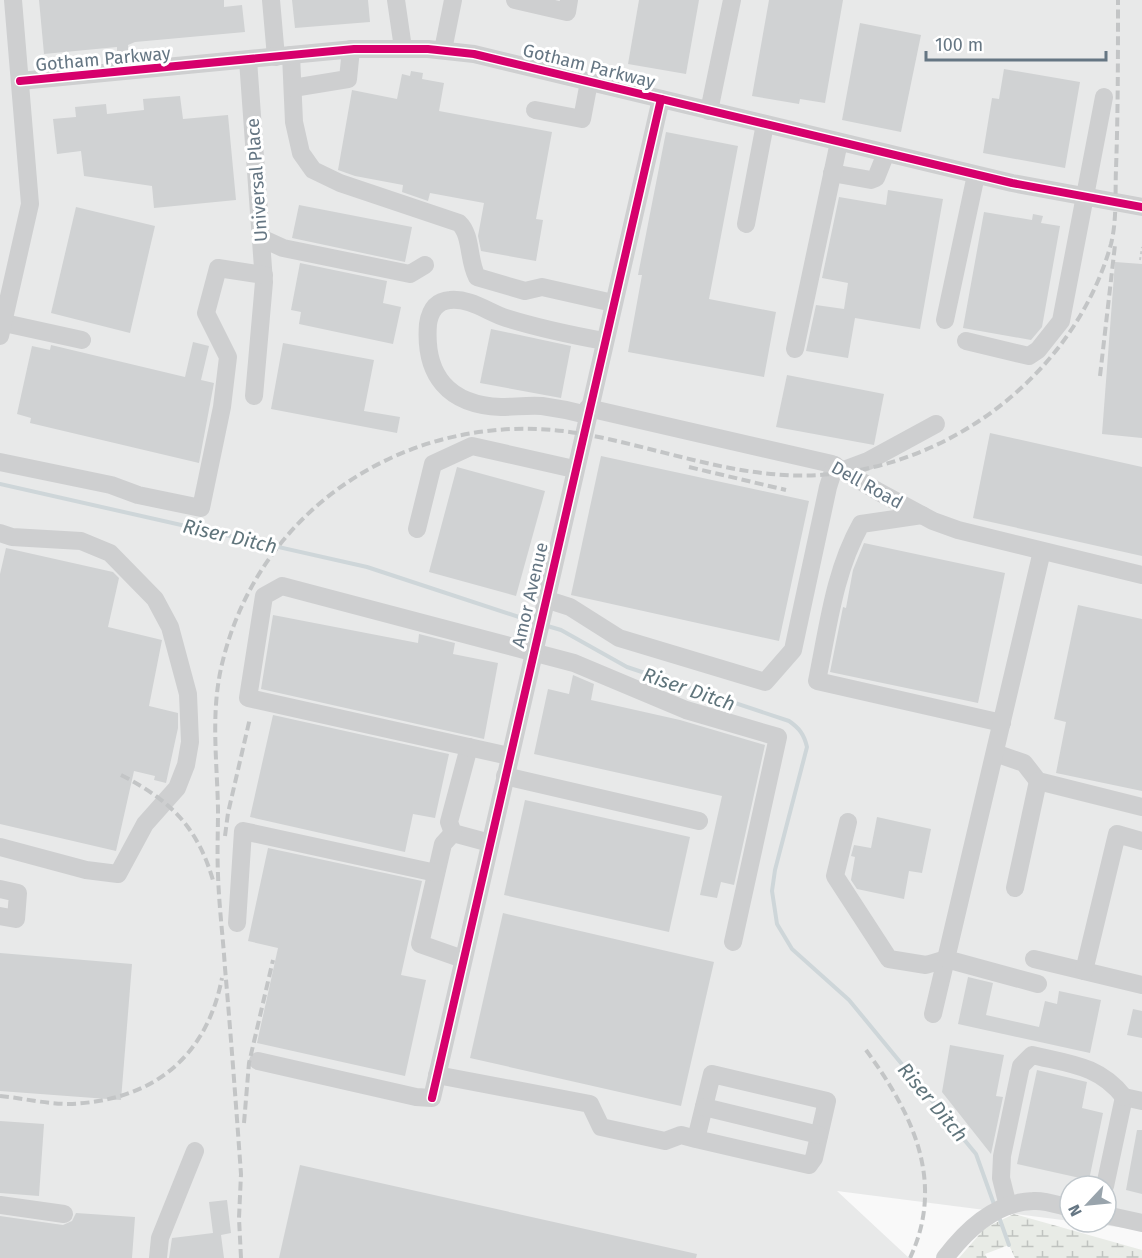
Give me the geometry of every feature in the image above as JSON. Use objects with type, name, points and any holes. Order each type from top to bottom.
[{"type":"street","points":[[13,0],[8,46],[20,81],[30,204],[1,327],[82,340]]},
{"type":"street","points":[[271,0],[293,88],[294,122],[301,153],[313,170],[340,183],[459,223],[465,228],[472,267],[477,277],[525,291],[542,287],[613,303]]},
{"type":"street","points":[[396,0],[403,48]]},
{"type":"street","points":[[443,50],[453,0]]},
{"type":"street","points":[[515,0],[540,3],[567,12],[569,0]]},
{"type":"street","points":[[709,111],[732,0]]},
{"type":"street","points":[[293,88],[348,79],[351,49]]},
{"type":"street","name":"Gotham Parkway","points":[[20,81],[351,49],[443,50],[474,54],[976,175],[1085,198],[1142,207]]},
{"type":"street","name":"Universal Place","points":[[248,60],[264,275],[264,300],[254,396]]},
{"type":"street","points":[[535,110],[582,119],[589,82]]},
{"type":"street","points":[[966,341],[1029,356],[1038,350],[1061,321],[1104,97]]},
{"type":"street","name":"Amor Avenue","points":[[258,1061],[416,1097],[432,1098],[587,411],[661,99]]},
{"type":"street","points":[[746,224],[765,124]]},
{"type":"street","points":[[795,349],[839,142]]},
{"type":"street","points":[[832,172],[876,178],[886,153]]},
{"type":"street","points":[[945,320],[976,175]]},
{"type":"street","points":[[261,238],[283,248],[410,274],[426,265]]},
{"type":"street","points":[[0,462],[111,485],[138,495],[201,508],[222,407],[228,357],[206,313],[218,268],[264,275]]},
{"type":"street","name":"Dell Road","points":[[604,341],[504,317],[470,303],[450,300],[436,305],[429,315],[426,346],[432,365],[446,390],[473,402],[499,407],[541,406],[587,411],[840,467],[879,492],[922,515],[958,530],[1142,575]]},
{"type":"street","points":[[545,599],[570,607],[619,638],[765,682],[793,650],[828,487],[840,467],[868,461],[936,424]]},
{"type":"street","points":[[417,530],[434,464],[472,446],[574,469]]},
{"type":"street","points":[[922,515],[861,524],[850,544],[839,577],[817,681],[1002,723]]},
{"type":"street","points":[[0,533],[12,537],[81,542],[110,553],[155,599],[170,627],[188,694],[190,742],[186,765],[177,788],[145,824],[118,874],[86,870],[0,847]]},
{"type":"street","points":[[933,1014],[1042,551]]},
{"type":"street","points":[[509,756],[248,698],[264,596],[282,585],[533,653],[600,672],[617,682],[657,696],[686,710],[778,737],[733,942]]},
{"type":"street","points":[[453,833],[449,822],[469,747]]},
{"type":"street","points":[[995,753],[1024,764],[1038,781],[1142,807]]},
{"type":"street","points":[[505,776],[699,821]]},
{"type":"street","points":[[1015,888],[1038,781]]},
{"type":"street","points":[[848,822],[835,876],[888,959],[926,965],[946,959],[1038,984]]},
{"type":"street","points":[[237,923],[243,831],[436,873]]},
{"type":"street","points":[[453,833],[490,843]]},
{"type":"street","points":[[453,833],[443,844],[420,944],[463,958]]},
{"type":"street","points":[[1084,971],[1117,834],[1142,841]]},
{"type":"street","points":[[0,889],[18,893],[16,919],[0,916]]},
{"type":"street","points":[[1034,959],[1142,985]]},
{"type":"street","points":[[1008,1206],[1000,1178],[1002,1156],[1021,1066],[1032,1055],[1093,1070],[1111,1081],[1124,1097],[1142,1101]]},
{"type":"street","points":[[437,1075],[590,1104],[601,1127],[664,1141],[681,1135],[696,1139],[809,1165],[814,1158],[827,1101],[712,1074],[696,1139]]},
{"type":"street","points":[[1108,1174],[1124,1097]]},
{"type":"street","points":[[704,1107],[819,1135]]},
{"type":"street","points":[[158,1258],[160,1238],[195,1151]]},
{"type":"street","points":[[945,1258],[986,1216],[1008,1206],[1035,1200],[1058,1205]]},
{"type":"street","points":[[0,1205],[64,1214]]},
{"type":"street","points":[[1118,1218],[1142,1223]]},
{"type":"path","points":[[1140,260],[1142,247]]},
{"type":"shaded area","points":[[0,0],[1142,0],[1142,1230],[1118,1227],[1118,1174],[1058,1174],[1058,1219],[837,1191],[909,1258],[0,1258]]},
{"type":"green space","points":[[1014,1214],[1058,1226],[1058,1234],[1085,1234],[1142,1250],[1142,1258],[1015,1258],[1009,1245],[985,1254],[987,1258],[959,1258],[985,1228]]},
{"type":"building","points":[[39,0],[224,0],[224,7],[242,5],[245,32],[135,42],[128,45],[129,55],[117,56],[117,47],[44,54]]},
{"type":"building","points":[[292,0],[368,0],[370,22],[295,28]]},
{"type":"building","points":[[639,0],[699,0],[686,74],[628,64]]},
{"type":"building","points":[[769,0],[843,0],[825,103],[800,99],[799,104],[752,96]]},
{"type":"building","points":[[860,23],[921,35],[901,132],[842,120]]},
{"type":"building","points":[[1004,69],[1080,82],[1065,168],[983,153],[992,98],[999,99]]},
{"type":"building","points":[[411,71],[423,73],[422,79],[444,83],[439,111],[552,132],[536,219],[543,220],[536,261],[481,251],[478,236],[484,203],[430,193],[428,201],[402,192],[403,185],[355,176],[338,170],[352,90],[397,99],[402,74],[410,76]]},
{"type":"building","points":[[180,96],[183,119],[228,115],[236,200],[154,208],[152,186],[84,176],[81,151],[57,154],[53,119],[76,117],[75,107],[106,104],[107,114],[144,110],[143,99]]},
{"type":"building","points":[[666,132],[738,146],[709,299],[776,312],[764,377],[628,352],[642,275],[638,275]]},
{"type":"building","points":[[888,190],[943,199],[920,329],[855,318],[848,358],[806,351],[816,305],[844,309],[848,283],[822,278],[839,197],[886,205]]},
{"type":"building","points":[[299,205],[412,227],[405,262],[292,238]]},
{"type":"building","points":[[76,207],[155,226],[130,333],[51,313]]},
{"type":"building","points":[[984,212],[1032,220],[1033,214],[1043,216],[1041,223],[1060,226],[1042,327],[1031,340],[963,328]]},
{"type":"building","points":[[1115,262],[1142,264],[1142,438],[1102,434]]},
{"type":"building","points":[[300,263],[387,281],[383,303],[401,307],[393,344],[299,324],[301,312],[291,310]]},
{"type":"building","points":[[491,329],[571,346],[561,398],[480,383]]},
{"type":"building","points":[[193,342],[209,346],[201,380],[214,383],[199,463],[30,423],[31,418],[17,414],[32,346],[50,350],[51,345],[185,377]]},
{"type":"building","points":[[283,343],[374,360],[364,411],[400,417],[397,433],[271,409]]},
{"type":"building","points":[[787,375],[884,394],[874,445],[776,427]]},
{"type":"building","points":[[990,433],[1142,467],[1142,556],[973,518]]},
{"type":"building","points":[[601,456],[809,501],[779,641],[571,595]]},
{"type":"building","points":[[457,467],[545,491],[516,596],[429,572]]},
{"type":"building","points":[[864,543],[1005,573],[978,703],[830,672],[843,607],[846,608],[853,570]]},
{"type":"building","points":[[6,548],[113,572],[119,578],[108,627],[162,640],[149,706],[178,713],[178,728],[166,783],[154,780],[155,776],[134,771],[116,851],[0,824],[0,574]]},
{"type":"building","points":[[1078,605],[1142,619],[1142,791],[1056,773],[1066,722],[1054,719]]},
{"type":"building","points":[[273,615],[418,643],[419,634],[455,643],[453,654],[498,663],[484,739],[261,689]]},
{"type":"building","points":[[573,675],[594,684],[591,700],[680,720],[765,745],[734,885],[721,882],[717,898],[700,895],[722,796],[534,754],[548,689],[569,694]]},
{"type":"building","points":[[273,715],[449,754],[435,818],[413,814],[405,852],[250,817]]},
{"type":"building","points":[[525,800],[690,837],[669,932],[504,895]]},
{"type":"building","points":[[877,817],[931,829],[922,873],[909,871],[904,899],[857,889],[851,880],[855,857],[851,856],[854,845],[871,848]]},
{"type":"building","points":[[268,848],[422,881],[401,975],[426,980],[405,1076],[257,1043],[278,948],[248,941]]},
{"type":"building","points":[[503,913],[714,962],[681,1106],[470,1058]]},
{"type":"building","points":[[0,953],[132,964],[121,1100],[0,1091]]},
{"type":"building","points":[[968,977],[993,983],[986,1015],[1039,1027],[1045,1001],[1057,1004],[1059,991],[1101,1000],[1090,1053],[958,1024]]},
{"type":"building","points":[[1133,1009],[1142,1011],[1142,1038],[1127,1035]]},
{"type":"building","points":[[950,1045],[1004,1055],[996,1096],[1003,1097],[991,1154],[942,1092]]},
{"type":"building","points":[[1037,1070],[1087,1082],[1082,1108],[1103,1113],[1090,1174],[1062,1174],[1017,1164]]},
{"type":"building","points":[[0,1121],[44,1124],[39,1196],[0,1193]]},
{"type":"building","points":[[1137,1130],[1142,1130],[1142,1194],[1126,1190]]},
{"type":"building","points":[[300,1165],[697,1254],[696,1258],[279,1258]]},
{"type":"building","points":[[227,1200],[231,1233],[221,1235],[224,1258],[169,1258],[172,1238],[213,1233],[209,1202]]},
{"type":"building","points":[[76,1213],[135,1217],[132,1258],[0,1258],[0,1216],[63,1225],[72,1221]]},
{"type":"waterway","name":"Riser Ditch","points":[[0,484],[367,567],[534,622]]},
{"type":"waterway","name":"Riser Ditch","points":[[544,625],[561,630],[627,667],[789,721],[801,732],[807,747],[775,870],[772,891],[777,924],[792,949],[849,1000],[976,1154],[995,1207]]},
{"type":"waterway","name":"Riser Ditch","points":[[999,1217],[1009,1245]]},
{"type":"railway","points":[[241,1258],[239,1218],[241,1174],[219,887],[215,716],[223,660],[243,603],[273,553],[312,510],[358,476],[409,450],[464,434],[523,429],[583,434],[733,469],[784,475],[838,473],[891,462],[941,443],[987,415],[1029,381],[1064,340],[1092,294],[1111,244],[1114,226],[1118,106],[1118,0]]},
{"type":"railway","points":[[1100,376],[1115,245]]},
{"type":"railway","points":[[689,467],[786,490]]},
{"type":"railway","points":[[225,836],[228,813],[250,718]]},
{"type":"railway","points":[[121,775],[155,795],[181,819],[200,847],[214,884]]},
{"type":"railway","points":[[244,1123],[249,1063],[273,960]]},
{"type":"railway","points":[[0,1096],[69,1104],[125,1095],[149,1084],[170,1071],[188,1053],[203,1032],[214,1007],[222,978]]},
{"type":"railway","points":[[866,1050],[897,1098],[910,1123],[919,1149],[924,1175],[925,1202],[920,1230],[910,1258]]},
{"type":"cycle path","points":[[20,81],[354,49],[428,49],[474,54],[1012,183],[1142,207]]},
{"type":"cycle path","points":[[432,1098],[661,99]]}]
